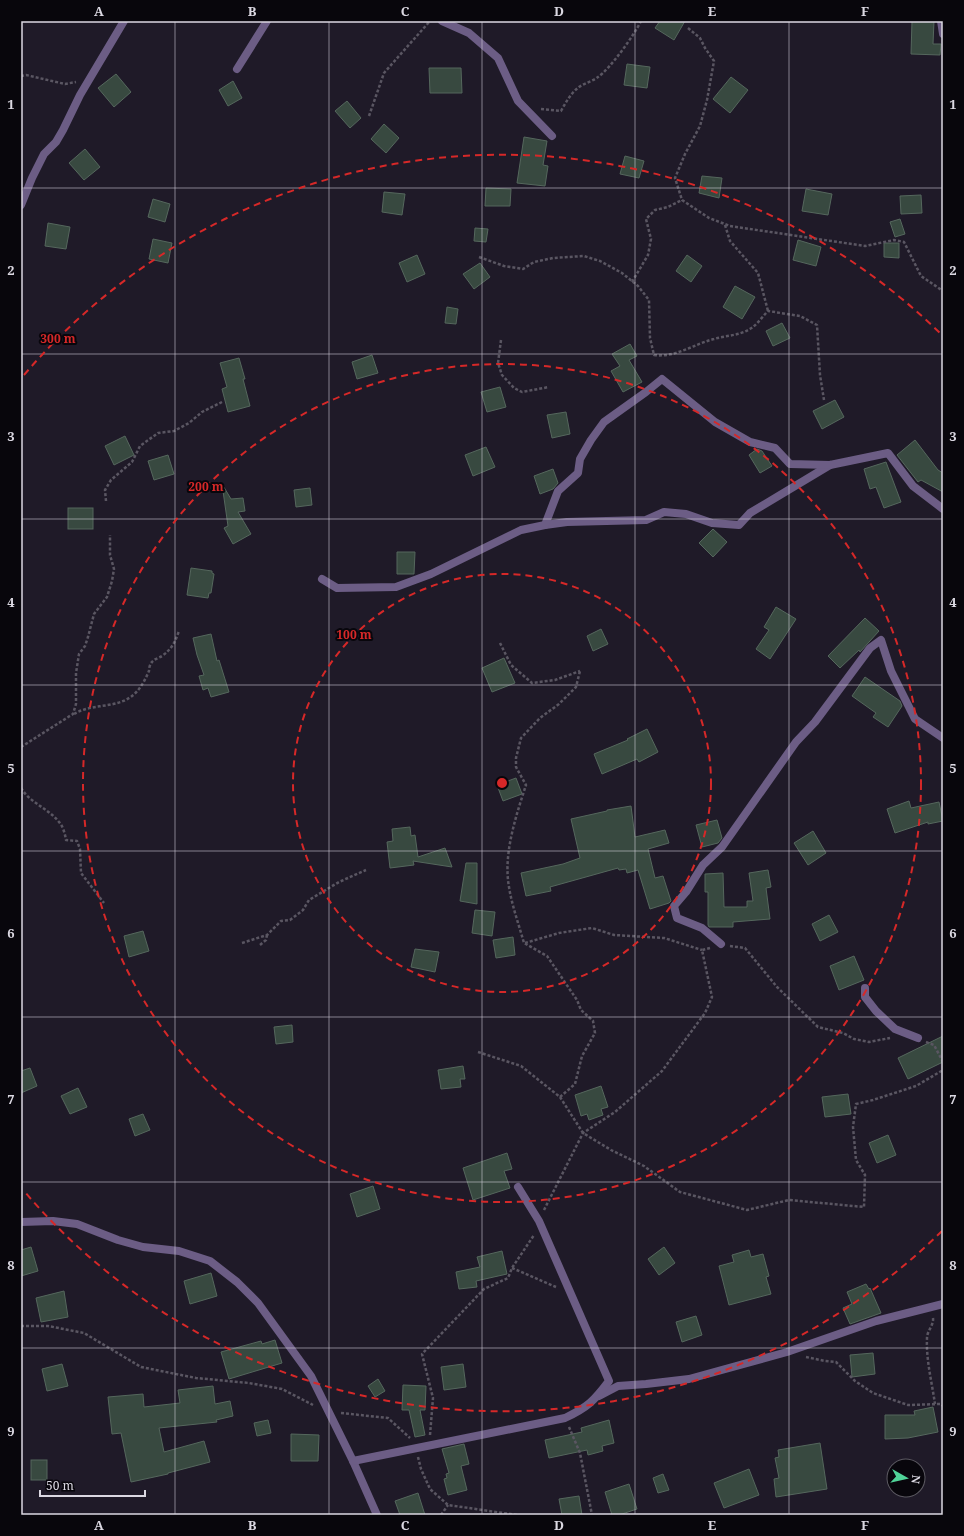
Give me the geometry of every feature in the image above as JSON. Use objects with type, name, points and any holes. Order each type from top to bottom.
[{"type":"street","points":[[21,205],[44,154],[56,142],[80,95],[124,21]]},
{"type":"street","points":[[237,69],[267,21]]},
{"type":"street","points":[[442,21],[469,33],[498,58],[518,101],[552,136]]},
{"type":"street","points":[[941,21],[943,34]]},
{"type":"street","points":[[545,525],[558,491],[578,473],[580,459],[604,422],[662,379],[715,422],[750,442],[775,448],[790,464],[830,464],[888,453],[913,486],[943,509]]},
{"type":"street","points":[[322,579],[337,588],[396,587],[431,574],[521,530],[567,522],[646,520],[664,512],[686,514],[712,523],[738,525],[750,513],[830,464]]},
{"type":"street","points":[[721,944],[702,928],[677,918],[674,906],[686,892],[703,866],[722,847],[796,742],[815,722],[870,648],[881,640],[891,671],[915,719],[943,738]]},
{"type":"street","points":[[864,988],[865,997],[895,1029],[918,1038]]},
{"type":"street","points":[[353,1461],[565,1418],[584,1409],[597,1397],[609,1381],[540,1224],[518,1187]]},
{"type":"street","points":[[21,1222],[53,1221],[77,1224],[118,1240],[143,1247],[179,1252],[210,1262],[237,1282],[258,1303],[311,1376],[331,1414],[377,1515]]},
{"type":"street","points":[[597,1397],[618,1386],[689,1379],[787,1352],[876,1321],[943,1304]]},
{"type":"path","points":[[369,116],[384,73],[430,21]]},
{"type":"path","points":[[525,108],[561,111],[567,99],[579,87],[599,76],[619,54],[642,21]]},
{"type":"path","points":[[688,28],[700,38],[714,61],[707,100],[700,126],[674,178],[682,200],[709,218],[725,224],[865,246],[894,240],[904,242],[921,276],[943,291]]},
{"type":"path","points":[[21,76],[26,75],[65,84],[90,78]]},
{"type":"path","points":[[632,282],[648,256],[651,239],[646,219],[655,210],[668,207],[682,200]]},
{"type":"path","points":[[725,224],[730,241],[758,273],[768,311]]},
{"type":"path","points":[[479,256],[504,266],[523,269],[534,262],[546,259],[584,256],[605,264],[622,273],[649,300],[650,338],[654,355],[662,356],[687,349],[713,339],[735,335],[752,327],[768,311]]},
{"type":"path","points":[[768,311],[800,316],[817,325],[824,400]]},
{"type":"path","points":[[501,340],[498,363],[502,375],[514,388],[522,392],[549,387]]},
{"type":"path","points":[[106,501],[105,490],[111,480],[132,462],[140,446],[158,433],[174,431],[189,423],[202,412],[222,402]]},
{"type":"path","points":[[74,714],[76,704],[76,673],[79,654],[85,646],[94,614],[107,597],[112,581],[114,569],[110,555],[110,535]]},
{"type":"path","points":[[21,747],[80,710],[97,706],[105,707],[120,703],[133,696],[143,684],[151,663],[164,655],[174,645],[179,631]]},
{"type":"path","points":[[500,644],[511,665],[532,683],[555,680],[580,671],[576,687],[559,704],[540,718],[521,738],[516,758],[516,767],[526,785],[517,812],[508,850],[509,886],[524,943],[547,956],[577,1000],[581,1010],[593,1021],[595,1033],[582,1056],[575,1084],[560,1096]]},
{"type":"path","points":[[21,788],[26,795],[49,812],[60,823],[66,840],[77,841],[80,849],[81,872],[104,904]]},
{"type":"path","points":[[242,943],[267,935],[281,921],[290,920],[303,910],[309,900],[339,882],[366,870]]},
{"type":"path","points":[[524,943],[559,933],[592,928],[614,935],[664,938],[702,950],[721,944],[744,948],[777,987],[818,1027],[843,1033],[854,1040],[869,1042],[894,1037]]},
{"type":"path","points":[[260,946],[266,940],[267,935]]},
{"type":"path","points":[[430,1445],[434,1398],[422,1354],[484,1289],[508,1278],[512,1268],[540,1224],[583,1133],[615,1112],[662,1071],[705,1013],[712,997],[702,950]]},
{"type":"path","points":[[918,1038],[934,1045],[943,1062]]},
{"type":"path","points":[[478,1052],[520,1066],[560,1096],[583,1133],[611,1150],[644,1166],[680,1192],[747,1210],[789,1200],[864,1207],[865,1174],[856,1160],[853,1127],[856,1104],[916,1086],[943,1070]]},
{"type":"path","points":[[512,1268],[570,1292]]},
{"type":"path","points":[[932,1307],[934,1322],[927,1336],[927,1353],[935,1404]]},
{"type":"path","points":[[21,1326],[48,1326],[84,1333],[142,1367],[196,1378],[249,1383],[282,1389],[331,1414],[357,1414],[388,1418],[413,1441],[421,1469],[430,1489],[448,1505],[517,1515]]},
{"type":"path","points":[[787,1352],[825,1361],[836,1362],[855,1381],[873,1392],[908,1405],[941,1404],[943,1406]]},
{"type":"path","points":[[565,1418],[580,1453],[592,1515]]},
{"type":"path","points":[[441,1515],[448,1505]]},
{"type":"building","points":[[660,21],[685,21],[674,40],[655,28]]},
{"type":"building","points":[[912,21],[934,21],[933,44],[941,44],[940,55],[911,54]]},
{"type":"building","points":[[627,64],[650,67],[647,88],[624,85]]},
{"type":"building","points":[[429,68],[461,68],[462,93],[430,93]]},
{"type":"building","points":[[116,74],[131,92],[114,107],[98,88]]},
{"type":"building","points":[[731,77],[748,90],[730,113],[713,99]]},
{"type":"building","points":[[233,81],[242,98],[228,106],[219,90]]},
{"type":"building","points":[[347,101],[361,118],[350,128],[335,111]]},
{"type":"building","points":[[384,124],[399,138],[386,153],[371,139]]},
{"type":"building","points":[[524,137],[547,141],[543,165],[548,166],[545,186],[517,183]]},
{"type":"building","points":[[85,149],[100,167],[84,180],[69,163]]},
{"type":"building","points":[[625,156],[644,161],[639,178],[620,174]]},
{"type":"building","points":[[702,176],[722,178],[719,198],[699,193]]},
{"type":"building","points":[[486,188],[511,189],[510,206],[485,206]]},
{"type":"building","points":[[806,189],[832,194],[828,215],[802,211]]},
{"type":"building","points":[[384,192],[405,194],[402,215],[382,212]]},
{"type":"building","points":[[921,195],[922,213],[901,214],[900,196]]},
{"type":"building","points":[[153,199],[170,204],[165,222],[148,217]]},
{"type":"building","points":[[900,219],[905,234],[895,237],[890,222]]},
{"type":"building","points":[[48,223],[70,227],[66,249],[45,246]]},
{"type":"building","points":[[475,228],[488,229],[486,242],[474,241]]},
{"type":"building","points":[[153,239],[172,243],[168,263],[149,259]]},
{"type":"building","points":[[798,240],[821,247],[816,266],[793,260]]},
{"type":"building","points":[[884,243],[899,243],[899,258],[884,257]]},
{"type":"building","points":[[417,255],[425,274],[407,282],[399,263]]},
{"type":"building","points":[[687,255],[702,266],[691,282],[676,271]]},
{"type":"building","points":[[480,263],[490,277],[474,289],[463,274]]},
{"type":"building","points":[[735,286],[755,297],[742,319],[723,307]]},
{"type":"building","points":[[447,307],[458,309],[456,324],[445,323]]},
{"type":"building","points":[[782,323],[790,338],[773,346],[766,331]]},
{"type":"building","points":[[630,344],[637,356],[629,360],[642,382],[623,392],[611,371],[620,366],[612,354]]},
{"type":"building","points":[[372,355],[378,373],[357,379],[352,362]]},
{"type":"building","points":[[239,358],[250,406],[228,412],[222,389],[227,387],[220,363]]},
{"type":"building","points":[[500,387],[506,407],[487,412],[481,392]]},
{"type":"building","points":[[835,400],[844,417],[822,429],[813,411]]},
{"type":"building","points":[[566,412],[570,434],[552,438],[547,415]]},
{"type":"building","points":[[125,436],[134,455],[114,465],[105,446]]},
{"type":"building","points":[[915,440],[938,470],[943,473],[943,492],[921,480],[918,482],[897,455]]},
{"type":"building","points":[[486,447],[495,467],[473,476],[465,455]]},
{"type":"building","points":[[757,449],[762,451],[772,466],[760,473],[749,455]]},
{"type":"building","points":[[168,455],[174,474],[154,480],[148,461]]},
{"type":"building","points":[[886,462],[901,502],[884,508],[876,487],[870,489],[864,469]]},
{"type":"building","points":[[553,469],[558,483],[553,489],[540,494],[534,476]]},
{"type":"building","points":[[222,484],[231,499],[243,498],[245,511],[238,512],[251,534],[233,544],[224,528],[228,526]]},
{"type":"building","points":[[310,488],[312,505],[296,507],[294,490]]},
{"type":"building","points":[[68,508],[93,508],[93,529],[68,529]]},
{"type":"building","points":[[713,529],[727,542],[713,557],[699,543]]},
{"type":"building","points":[[397,552],[415,552],[414,574],[397,574]]},
{"type":"building","points":[[191,568],[212,571],[214,574],[211,593],[209,593],[208,598],[187,595]]},
{"type":"building","points":[[776,607],[796,619],[770,659],[756,649],[769,630],[764,627]]},
{"type":"building","points":[[865,618],[879,631],[860,652],[859,650],[840,668],[828,656]]},
{"type":"building","points":[[601,629],[608,644],[593,651],[587,636]]},
{"type":"building","points":[[211,634],[217,661],[219,660],[229,692],[211,697],[208,688],[203,690],[199,676],[204,675],[193,638]]},
{"type":"building","points":[[504,658],[515,683],[492,692],[482,668]]},
{"type":"building","points":[[865,677],[900,701],[902,706],[888,727],[873,717],[876,713],[852,696]]},
{"type":"building","points":[[647,729],[658,752],[639,762],[637,759],[602,774],[594,754],[628,740],[627,739]]},
{"type":"building","points":[[516,778],[522,794],[503,801],[497,785]]},
{"type":"building","points":[[909,801],[911,808],[939,802],[943,821],[928,824],[928,822],[895,833],[887,809]]},
{"type":"building","points":[[631,806],[635,837],[665,830],[669,843],[648,849],[655,878],[663,876],[671,901],[669,903],[650,909],[638,870],[627,873],[626,869],[619,870],[618,868],[550,887],[551,891],[526,896],[521,873],[563,864],[580,858],[571,819]]},
{"type":"building","points":[[717,820],[722,838],[718,843],[702,847],[696,825]]},
{"type":"building","points":[[410,827],[411,836],[415,835],[418,857],[445,848],[452,867],[413,861],[414,865],[390,868],[387,842],[393,841],[392,829]]},
{"type":"building","points":[[813,831],[826,853],[808,865],[794,843]]},
{"type":"building","points":[[466,863],[477,863],[477,904],[460,901]]},
{"type":"building","points":[[768,870],[771,887],[766,888],[770,919],[733,922],[733,927],[709,927],[708,892],[705,892],[705,874],[723,873],[724,907],[747,907],[747,901],[753,901],[749,873]]},
{"type":"building","points":[[475,910],[495,912],[492,936],[472,933]]},
{"type":"building","points":[[829,915],[838,932],[820,941],[812,924]]},
{"type":"building","points":[[143,931],[149,951],[129,957],[124,936]]},
{"type":"building","points":[[513,937],[515,955],[496,958],[493,940]]},
{"type":"building","points":[[415,949],[439,952],[435,972],[411,967]]},
{"type":"building","points":[[854,956],[864,980],[839,990],[830,966]]},
{"type":"building","points":[[292,1025],[293,1042],[276,1044],[274,1027]]},
{"type":"building","points":[[943,1036],[943,1062],[908,1079],[898,1058]]},
{"type":"building","points":[[463,1066],[465,1079],[460,1079],[461,1087],[441,1089],[438,1070]]},
{"type":"building","points":[[30,1068],[37,1086],[21,1093],[21,1071]]},
{"type":"building","points":[[601,1086],[608,1107],[601,1109],[603,1115],[589,1120],[587,1114],[581,1116],[575,1095]]},
{"type":"building","points":[[78,1088],[87,1107],[70,1114],[61,1096]]},
{"type":"building","points":[[848,1094],[851,1114],[825,1117],[822,1097]]},
{"type":"building","points":[[143,1114],[150,1130],[135,1136],[129,1119]]},
{"type":"building","points":[[888,1135],[896,1155],[877,1163],[869,1143]]},
{"type":"building","points":[[507,1153],[512,1169],[504,1171],[510,1188],[473,1200],[463,1168]]},
{"type":"building","points":[[373,1186],[380,1209],[357,1217],[350,1194]]},
{"type":"building","points":[[31,1247],[38,1271],[21,1276],[21,1250]]},
{"type":"building","points":[[664,1247],[675,1263],[659,1275],[648,1259]]},
{"type":"building","points":[[749,1250],[751,1257],[763,1254],[769,1276],[766,1277],[771,1294],[729,1305],[719,1266],[734,1262],[732,1255]]},
{"type":"building","points":[[502,1251],[507,1274],[476,1281],[477,1287],[459,1289],[456,1272],[480,1267],[477,1257]]},
{"type":"building","points":[[211,1273],[217,1296],[190,1304],[184,1281]]},
{"type":"building","points":[[866,1284],[869,1289],[870,1288],[881,1313],[850,1324],[843,1308],[852,1304],[847,1292]]},
{"type":"building","points":[[64,1291],[68,1317],[41,1322],[36,1298]]},
{"type":"building","points":[[696,1316],[702,1335],[682,1342],[676,1322]]},
{"type":"building","points":[[275,1340],[282,1363],[229,1379],[221,1352],[261,1341],[262,1344]]},
{"type":"building","points":[[873,1353],[875,1374],[852,1377],[850,1355]]},
{"type":"building","points":[[62,1364],[68,1386],[47,1391],[42,1369]]},
{"type":"building","points":[[463,1364],[466,1387],[444,1390],[441,1367]]},
{"type":"building","points":[[378,1379],[385,1391],[375,1397],[368,1386]]},
{"type":"building","points":[[403,1385],[426,1386],[425,1410],[420,1410],[425,1435],[415,1437],[409,1410],[402,1410]]},
{"type":"building","points":[[213,1386],[215,1404],[230,1401],[233,1416],[216,1420],[217,1422],[159,1428],[164,1452],[204,1441],[210,1462],[168,1474],[131,1482],[121,1433],[112,1434],[108,1397],[143,1394],[144,1407],[180,1403],[178,1390]]},
{"type":"building","points":[[933,1407],[938,1432],[908,1438],[885,1439],[885,1415],[915,1415],[914,1411]]},
{"type":"building","points":[[268,1420],[271,1433],[257,1436],[254,1423]]},
{"type":"building","points":[[609,1420],[614,1443],[602,1446],[603,1451],[588,1455],[587,1450],[549,1458],[545,1440],[582,1432],[581,1428]]},
{"type":"building","points":[[291,1434],[319,1435],[318,1461],[291,1461]]},
{"type":"building","points":[[820,1443],[827,1489],[776,1497],[774,1479],[779,1478],[775,1458],[779,1457],[778,1450]]},
{"type":"building","points":[[464,1444],[469,1464],[461,1466],[467,1490],[448,1495],[444,1479],[447,1478],[446,1474],[449,1473],[442,1449]]},
{"type":"building","points":[[31,1460],[47,1460],[47,1480],[31,1480]]},
{"type":"building","points":[[749,1469],[759,1495],[724,1508],[714,1483]]},
{"type":"building","points":[[663,1474],[669,1490],[658,1493],[653,1478]]},
{"type":"building","points":[[629,1484],[637,1509],[619,1515],[612,1515],[605,1492]]},
{"type":"building","points":[[418,1493],[425,1515],[400,1515],[395,1501]]},
{"type":"building","points":[[579,1496],[582,1515],[562,1515],[559,1499]]}]
